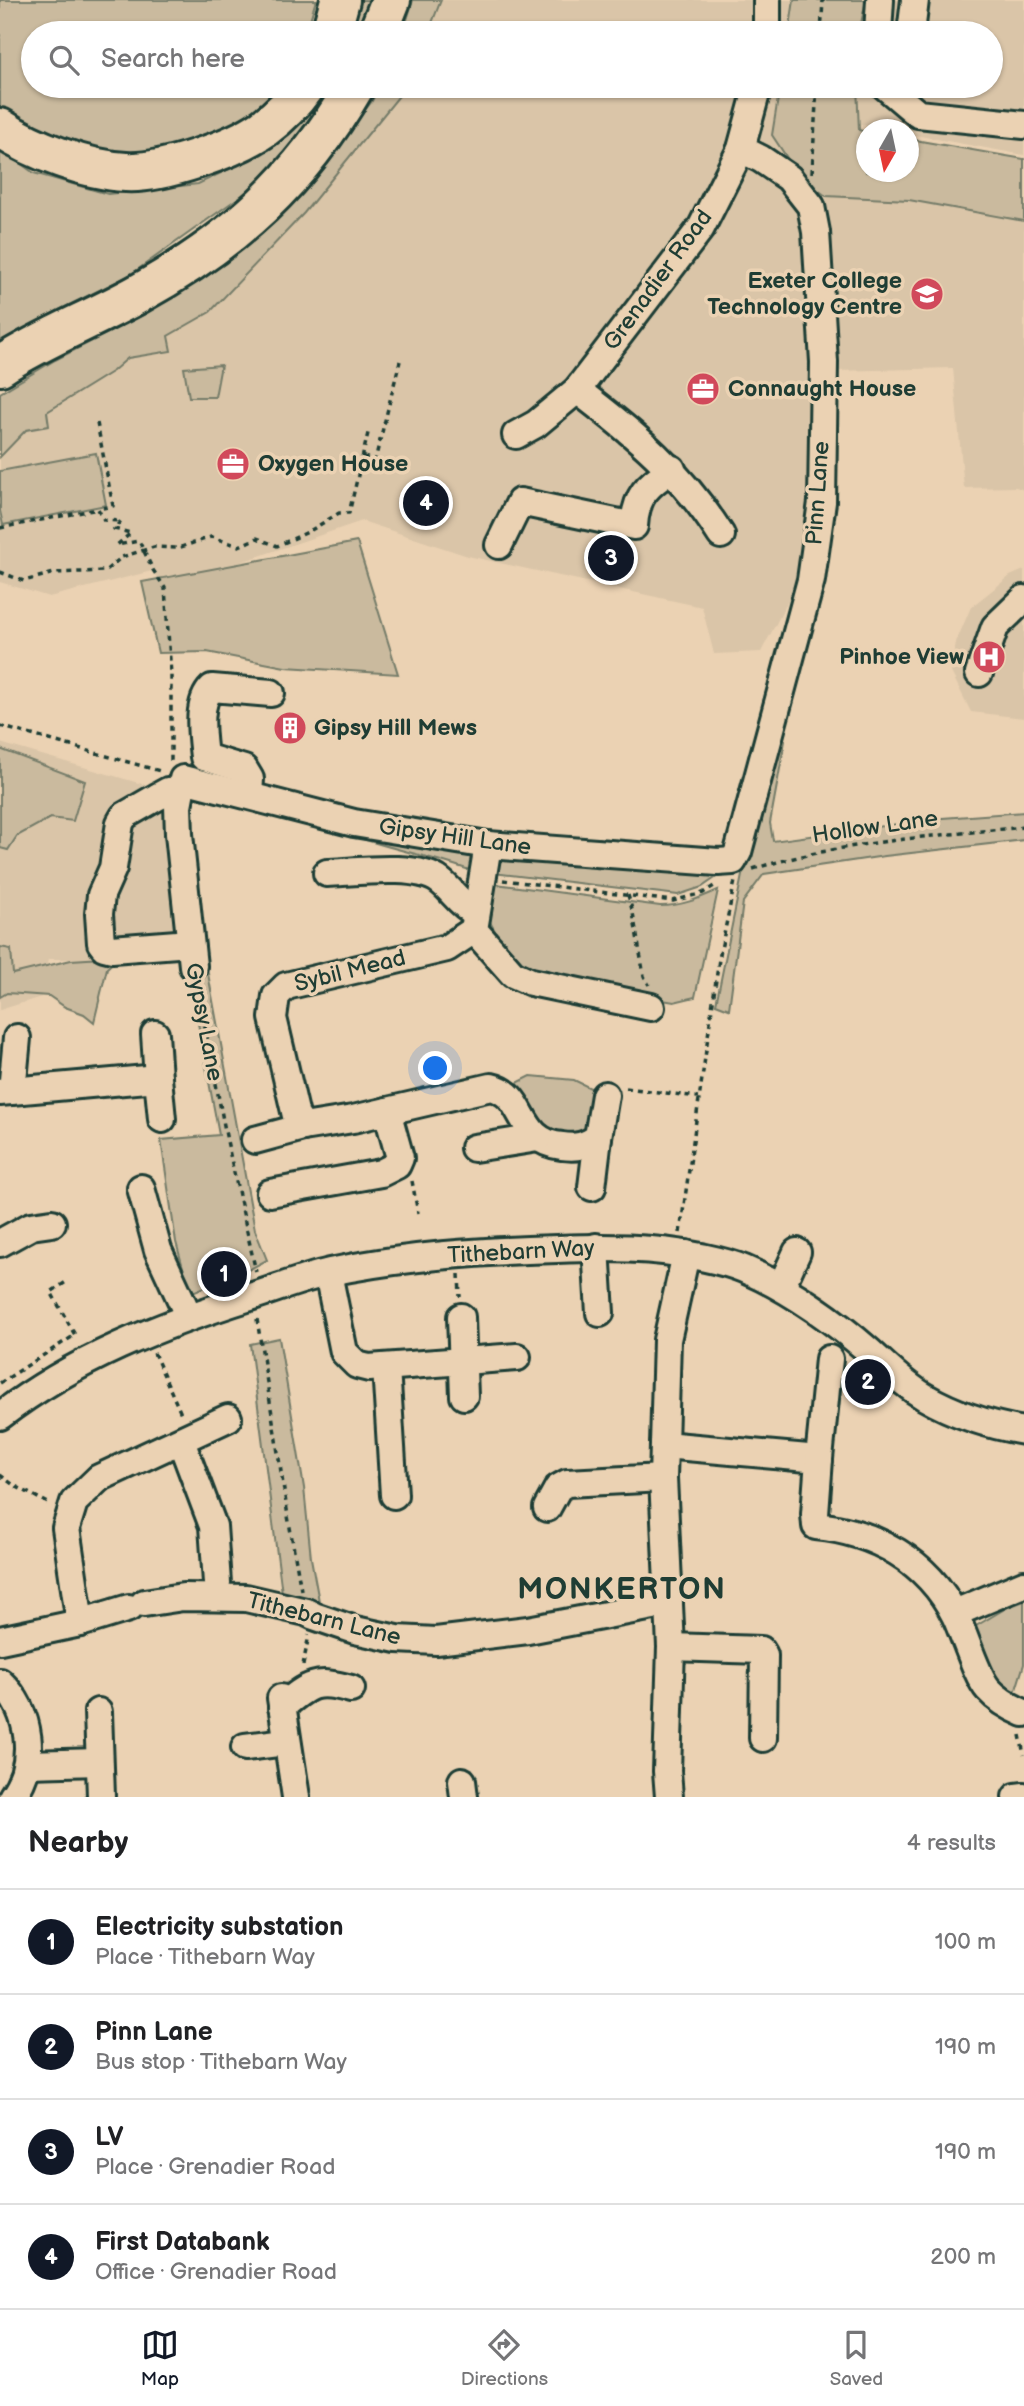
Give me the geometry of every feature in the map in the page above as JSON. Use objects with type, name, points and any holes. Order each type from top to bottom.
[{"type":"highway","points":[[334,21],[340,0]]},
{"type":"highway","points":[[383,21],[391,0]]},
{"type":"highway","points":[[0,128],[33,147],[62,158],[127,172],[173,166],[235,143],[262,129],[296,98]]},
{"type":"highway","points":[[0,366],[139,293],[207,252],[247,221],[280,190],[326,133],[348,98]]},
{"type":"street","points":[[767,0],[767,21]]},
{"type":"street","points":[[879,21],[880,0]]},
{"type":"street","points":[[912,21],[915,0]]},
{"type":"street","name":"Grenadier Road","points":[[516,435],[536,424],[577,390],[701,228],[741,149],[755,98]]},
{"type":"street","points":[[905,98],[918,114],[1024,125]]},
{"type":"street","name":"Pinn Lane","points":[[734,872],[811,580],[822,502],[824,362],[816,232],[811,206],[789,178],[741,149]]},
{"type":"street","points":[[577,390],[618,421],[672,469],[702,505],[721,536]]},
{"type":"street","points":[[499,545],[520,502],[634,526],[638,501],[652,482],[672,469]]},
{"type":"street","points":[[979,673],[995,627],[1024,599]]},
{"type":"street","points":[[249,796],[250,779],[244,769],[204,757],[203,702],[212,688],[271,693]]},
{"type":"street","points":[[178,781],[168,791],[124,816],[120,823],[113,867],[101,895],[101,943],[112,949],[191,954]]},
{"type":"street","name":"Gipsy Hill Lane","points":[[178,781],[354,823],[488,845],[718,862],[734,872]]},
{"type":"street","name":"Gypsy Lane","points":[[178,781],[179,834],[191,954]]},
{"type":"street","points":[[475,922],[488,845]]},
{"type":"street","points":[[327,873],[412,871],[428,875],[440,881],[462,905],[513,974],[531,982],[650,1007]]},
{"type":"street","name":"Sybil Mead","points":[[303,1126],[296,1116],[273,1018],[276,996],[286,986],[447,948],[475,922]]},
{"type":"street","points":[[155,1034],[162,1119]]},
{"type":"street","points":[[17,1038],[6,1091],[158,1078]]},
{"type":"street","points":[[255,1140],[303,1126],[315,1126],[491,1087],[503,1090],[517,1107],[531,1133],[545,1143],[580,1147],[598,1137]]},
{"type":"street","points":[[592,1187],[605,1095]]},
{"type":"street","points":[[271,1192],[381,1173],[397,1166],[400,1158],[387,1111]]},
{"type":"street","points":[[474,1148],[538,1138]]},
{"type":"street","points":[[141,1188],[158,1250],[189,1317]]},
{"type":"street","points":[[0,1242],[31,1226],[52,1223]]},
{"type":"street","points":[[596,1247],[601,1314]]},
{"type":"street","name":"Tithebarn Way","points":[[0,1416],[26,1396],[107,1351],[189,1317],[328,1273],[391,1262],[459,1255],[596,1247],[643,1248],[686,1254],[741,1267],[781,1287],[824,1314],[898,1379],[924,1396],[971,1419],[1024,1432]]},
{"type":"street","points":[[781,1287],[797,1252]]},
{"type":"street","points":[[669,1797],[667,1771],[671,1647],[663,1478],[667,1340],[686,1254]]},
{"type":"street","points":[[328,1273],[344,1352],[357,1365],[369,1368],[517,1357]]},
{"type":"street","points":[[461,1317],[464,1396]]},
{"type":"street","points":[[829,1359],[819,1458],[816,1526],[864,1535],[898,1552],[924,1574],[954,1613],[987,1688],[1024,1713]]},
{"type":"street","points":[[386,1367],[394,1495]]},
{"type":"street","points":[[80,1623],[66,1528],[74,1502],[99,1478],[228,1418]]},
{"type":"street","points":[[181,1441],[213,1527],[217,1583]]},
{"type":"street","points":[[664,1445],[819,1458]]},
{"type":"street","points":[[547,1508],[558,1488],[568,1483],[663,1478]]},
{"type":"street","points":[[954,1613],[1024,1584]]},
{"type":"street","name":"Tithebarn Lane","points":[[0,1640],[183,1597],[246,1598],[310,1614],[355,1630],[397,1639],[436,1641],[528,1630],[669,1604]]},
{"type":"street","points":[[671,1647],[761,1650],[764,1655],[763,1738]]},
{"type":"street","points":[[0,1682],[18,1704],[27,1734],[28,1765],[12,1797]]},
{"type":"street","points":[[296,1797],[281,1702],[313,1685],[329,1683],[351,1689]]},
{"type":"street","points":[[98,1712],[101,1796]]},
{"type":"street","points":[[245,1747],[286,1742]]},
{"type":"street","points":[[28,1765],[99,1762]]},
{"type":"street","points":[[1016,1797],[1024,1796]]},
{"type":"path","points":[[822,21],[823,0]]},
{"type":"path","points":[[811,206],[816,98]]},
{"type":"path","points":[[362,456],[374,460],[400,361]]},
{"type":"path","points":[[0,528],[113,506],[97,423]]},
{"type":"path","points":[[0,572],[24,581],[54,573],[106,571],[122,557],[154,547],[178,548],[211,537],[239,546],[257,538],[277,546],[308,532],[339,513],[349,513],[369,429]]},
{"type":"path","points":[[0,726],[178,781],[165,588],[142,551],[139,541],[117,545],[131,533],[114,529],[121,521],[104,520],[98,509]]},
{"type":"path","name":"Hollow Lane","points":[[484,877],[673,901],[703,893],[734,872],[793,857],[872,843],[1024,827]]},
{"type":"path","points":[[681,1213],[719,959],[736,884],[734,872]]},
{"type":"path","points":[[628,895],[643,976],[653,991],[650,1007]]},
{"type":"path","name":"Gypsy Lane","points":[[191,954],[227,1141],[254,1262]]},
{"type":"path","points":[[605,1095],[610,1086],[699,1097]]},
{"type":"path","points":[[412,1180],[418,1213]]},
{"type":"path","points":[[459,1255],[461,1317]]},
{"type":"path","points":[[0,1383],[75,1335],[51,1292],[66,1282]]},
{"type":"path","points":[[258,1330],[290,1529],[310,1614],[299,1677],[281,1702]]},
{"type":"path","points":[[152,1348],[181,1413]]},
{"type":"path","points":[[0,1475],[38,1499]]},
{"type":"shaded area","points":[[0,0],[316,0],[310,21],[21,21],[21,98],[271,98],[265,106],[220,138],[112,160],[15,125],[0,107]]},
{"type":"shaded area","points":[[360,0],[377,0],[369,21],[353,21]]},
{"type":"shaded area","points":[[413,0],[441,0],[433,21],[407,21]]},
{"type":"shaded area","points":[[441,0],[1024,0],[1024,155],[919,136],[919,119],[856,119],[856,124],[853,123],[801,212],[806,265],[811,410],[808,528],[795,588],[761,652],[714,654],[702,607],[468,556],[362,521],[165,588],[152,571],[49,597],[0,582],[0,457],[26,430],[48,425],[46,412],[113,371],[128,358],[171,351],[168,336],[210,312],[397,98],[1003,98],[1003,21],[433,21]]},
{"type":"shaded area","points":[[794,0],[866,0],[862,21],[791,21]]},
{"type":"shaded area","points":[[312,98],[330,98],[310,128],[271,170],[245,193],[130,275],[59,310],[0,344],[0,149],[34,173],[108,194],[198,184],[244,162],[280,132]]},
{"type":"shaded area","points":[[373,98],[397,98],[304,213],[210,312],[168,336],[171,351],[128,358],[113,371],[47,412],[49,426],[26,430],[0,457],[0,393],[55,360],[145,314],[214,271],[298,198]]},
{"type":"shaded area","points":[[778,98],[858,98],[856,182],[919,182],[919,141],[1024,159],[1024,221],[909,200],[826,196],[799,176],[772,135]]},
{"type":"shaded area","name":"Exeter College Technology Centre","points":[[826,196],[909,200],[1024,221],[1024,490],[1016,487],[964,488],[953,368],[835,371]]},
{"type":"shaded area","points":[[221,365],[215,397],[189,397],[184,368]]},
{"type":"shaded area","points":[[96,453],[106,505],[3,525],[0,511],[0,471]]},
{"type":"shaded area","points":[[357,542],[398,674],[285,667],[207,652],[158,653],[142,582]]},
{"type":"shaded area","name":"Pinhoe View","points":[[1024,570],[1024,718],[971,712],[951,672],[956,642],[971,607],[1010,576]]},
{"type":"shaded area","points":[[779,730],[785,741],[770,823],[773,841],[942,818],[1024,812],[1024,840],[885,856],[764,874],[743,902],[729,1009],[716,1004],[753,821]]},
{"type":"shaded area","points":[[0,743],[163,790],[185,949],[119,959],[48,959],[41,997],[0,1010]]},
{"type":"shaded area","points":[[0,749],[85,781],[73,821],[50,818],[17,836],[8,850],[0,848]]},
{"type":"shaded area","points":[[337,830],[470,855],[476,863],[475,872],[371,842]]},
{"type":"shaded area","points":[[506,856],[718,876],[702,887],[678,895],[493,873],[498,860]]},
{"type":"shaded area","points":[[496,884],[660,906],[683,903],[718,890],[695,997],[674,1002],[594,988],[516,969],[490,922]]},
{"type":"shaded area","points":[[0,947],[11,949],[13,974],[71,960],[119,957],[107,968],[94,1022],[49,996],[7,993],[0,997]]},
{"type":"shaded area","points":[[207,968],[255,1230],[267,1260],[233,1278],[229,1265],[215,1269],[218,1282],[190,1293],[176,1242],[161,1140],[219,1135],[188,970]]},
{"type":"shaded area","points":[[531,1076],[574,1080],[605,1095],[598,1137],[561,1146],[503,1090]]},
{"type":"shaded area","points":[[279,1338],[321,1612],[283,1601],[250,1344]]},
{"type":"shaded area","points":[[1024,1601],[1024,1664],[1014,1696],[1003,1691],[974,1640],[976,1626]]},
{"type":"place","name":"Exeter College Technology Centre","points":[[927,294]]},
{"type":"place","name":"Connaught House","points":[[703,389]]},
{"type":"place","name":"Oxygen House","points":[[233,464]]},
{"type":"place","name":"First Databank","points":[[426,503]]},
{"type":"place","name":"LV","points":[[611,558]]},
{"type":"place","name":"Pinhoe View","points":[[989,657]]},
{"type":"place","name":"Gipsy Hill Mews","points":[[290,728]]},
{"type":"place","name":"Electricity substation","points":[[224,1274]]},
{"type":"place","name":"Pinn Lane","points":[[868,1382]]},
{"type":"district","name":"MONKERTON","points":[[622,1590]]}]
